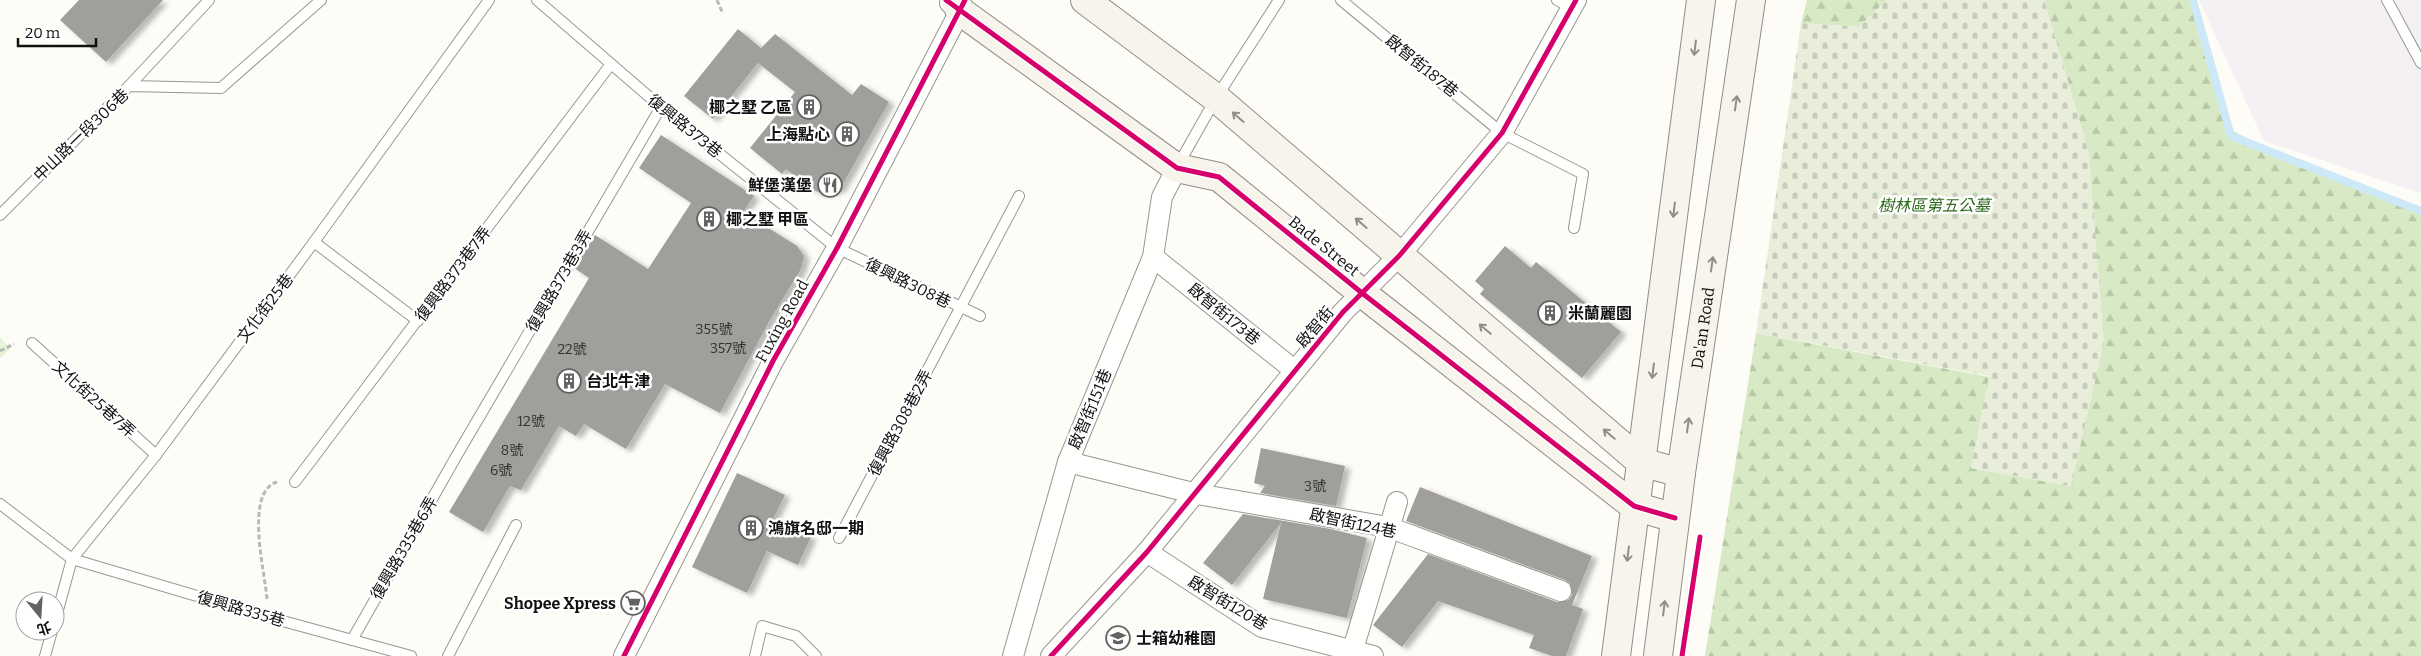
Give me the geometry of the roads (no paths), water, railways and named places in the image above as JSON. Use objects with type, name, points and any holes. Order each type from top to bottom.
[{"type":"street","points":[[1085,0],[1216,98],[1642,462],[1681,473]]},
{"type":"street","points":[[1616,656],[1701,0]]},
{"type":"street","name":"Da'an Road","points":[[1658,656],[1681,473],[1751,0]]},
{"type":"street","name":"Bade Street","points":[[957,3],[1177,168],[1219,177],[1362,293],[1634,506],[1675,518]]},
{"type":"street","name":"Fuxing Road","points":[[624,656],[773,361],[837,248],[957,3]]},
{"type":"street","name":"啟智街","points":[[1052,656],[1148,552],[1197,494],[1294,370],[1362,293],[1399,256],[1502,133],[1568,3]]},
{"type":"street","name":"啟智街151巷","points":[[1014,656],[1068,462],[1153,257],[1162,197],[1177,168]]},
{"type":"street","name":"啟智街173巷","points":[[1153,257],[1294,370]]},
{"type":"street","name":"啟智街124巷","points":[[1068,462],[1197,494],[1388,527],[1561,591]]},
{"type":"street","points":[[1352,654],[1388,527],[1397,502]]},
{"type":"street","name":"啟智街120巷","points":[[1148,552],[1262,626],[1352,654],[1373,656]]},
{"type":"lane","points":[[129,86],[210,0]]},
{"type":"lane","name":"中山路一段306巷","points":[[0,215],[129,86],[221,88],[321,0]]},
{"type":"lane","name":"文化街25巷","points":[[63,591],[72,559],[156,455],[314,242],[489,0]]},
{"type":"lane","name":"復興路373巷","points":[[537,0],[661,107],[837,248]]},
{"type":"lane","points":[[1177,168],[1216,98],[1279,0]]},
{"type":"lane","name":"啟智街187巷","points":[[1341,0],[1502,133],[1583,174],[1574,228]]},
{"type":"lane","points":[[2387,0],[2421,63]]},
{"type":"lane","name":"復興路373巷7弄","points":[[295,482],[611,64]]},
{"type":"lane","name":"復興路373巷3弄","points":[[457,455],[661,107]]},
{"type":"lane","name":"復興路308巷2弄","points":[[839,538],[962,308],[1019,196]]},
{"type":"lane","points":[[314,242],[418,320]]},
{"type":"lane","name":"復興路308巷","points":[[837,248],[980,316]]},
{"type":"lane","name":"文化街25巷7弄","points":[[32,342],[156,455]]},
{"type":"lane","name":"復興路335巷6弄","points":[[352,640],[457,455]]},
{"type":"lane","points":[[0,504],[72,559]]},
{"type":"lane","points":[[448,656],[516,525]]},
{"type":"lane","name":"復興路335巷","points":[[72,559],[268,618],[411,656]]},
{"type":"lane","points":[[755,656],[762,626],[796,636],[816,656]]},
{"type":"lane","points":[[45,656],[49,641]]},
{"type":"waterway","points":[[2193,0],[2231,136],[2421,211]]},
{"type":"place","name":"椰之墅 乙區","points":[[809,107]]},
{"type":"place","name":"上海點心","points":[[847,134]]},
{"type":"place","name":"鮮堡漢堡","points":[[830,185]]},
{"type":"place","name":"椰之墅 甲區","points":[[709,219]]},
{"type":"place","name":"米蘭麗園","points":[[1550,313]]},
{"type":"place","name":"台北牛津","points":[[569,381]]},
{"type":"place","name":"鴻旗名邸一期","points":[[751,528]]},
{"type":"place","name":"Shopee Xpress","points":[[633,603]]},
{"type":"place","name":"士箱幼稚園","points":[[1118,638]]},
{"type":"park label","name":"樹林區第五公墓","points":[[1934,205]]}]
